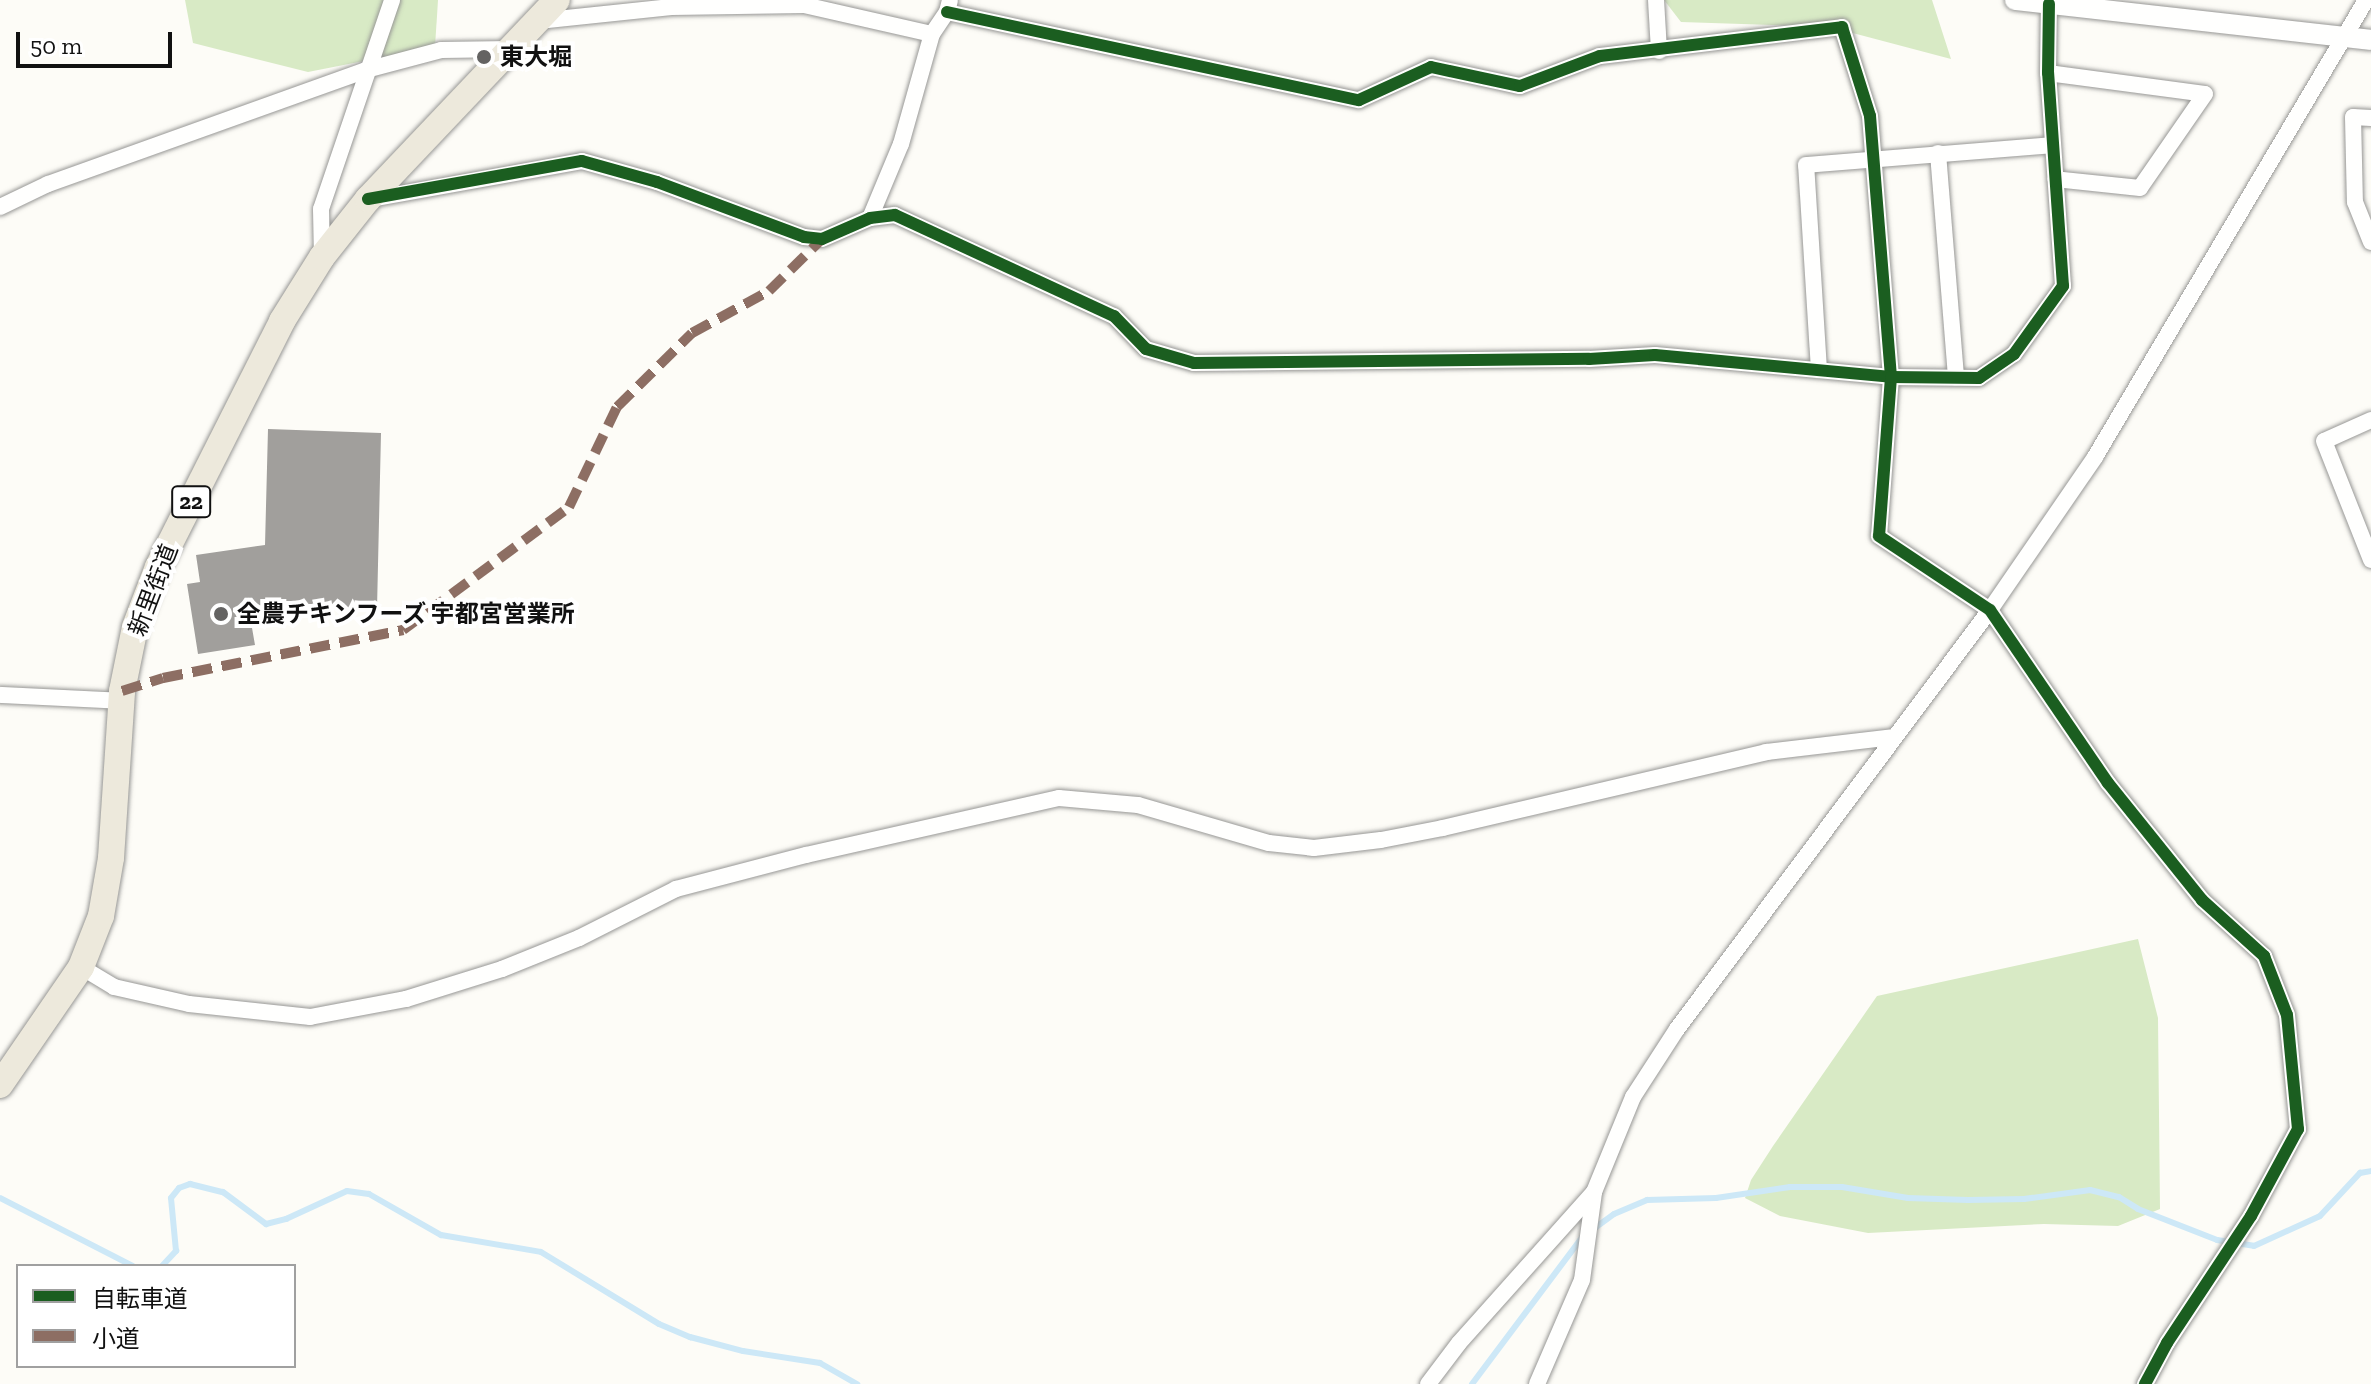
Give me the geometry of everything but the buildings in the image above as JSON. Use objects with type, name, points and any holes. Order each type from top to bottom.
[{"type":"main road","name":"新里街道","points":[[0,1085],[39,1033],[81,967],[101,916],[111,858],[122,701],[135,627],[158,567],[282,321],[322,257],[368,199],[557,0]]},
{"type":"street","points":[[322,257],[321,209],[392,0]]},
{"type":"street","points":[[1656,0],[1659,51]]},
{"type":"street","points":[[2015,0],[2127,6],[2371,40]]},
{"type":"street","points":[[1428,1384],[1459,1343],[1594,1192],[1633,1097],[1677,1029],[1990,610],[2095,457],[2366,0]]},
{"type":"street","points":[[368,199],[502,178],[582,161],[657,182],[804,237],[822,239],[870,218],[895,215],[1114,316],[1146,349],[1194,363],[1589,359],[1655,355],[1891,377],[1979,378],[2014,354],[2063,286],[2048,73],[2049,4]]},
{"type":"street","points":[[537,21],[671,7],[804,5],[932,34]]},
{"type":"street","points":[[870,218],[901,144],[932,34],[949,6],[1359,100],[1431,67],[1520,86],[1600,56],[1842,27],[1870,116],[1891,377],[1879,536],[1990,610],[2108,783],[2202,900],[2264,956],[2287,1015],[2298,1129],[2242,1230],[2167,1343],[2145,1384]]},
{"type":"street","points":[[0,207],[48,184],[366,70],[441,50],[511,49]]},
{"type":"street","points":[[2048,73],[2205,94],[2140,188],[2055,179]]},
{"type":"street","points":[[2371,118],[2353,117],[2355,202],[2371,242]]},
{"type":"street","points":[[1819,370],[1806,165],[1873,157],[2052,145]]},
{"type":"street","points":[[1938,153],[1956,377]]},
{"type":"street","points":[[2371,420],[2324,441],[2371,560]]},
{"type":"street","points":[[0,695],[122,701]]},
{"type":"street","points":[[81,967],[114,987],[189,1004],[310,1017],[406,999],[502,969],[579,938],[676,889],[806,855],[1059,798],[1138,805],[1269,843],[1314,848],[1443,828],[1766,752],[1893,737]]},
{"type":"street","points":[[1537,1384],[1582,1280],[1590,1241],[1594,1192]]},
{"type":"green space","points":[[185,0],[438,0],[435,47],[308,72],[193,43]]},
{"type":"green space","points":[[1664,0],[1932,0],[1951,59],[1830,27],[1681,22]]},
{"type":"green space","points":[[2138,939],[2158,1018],[2160,1209],[2118,1226],[2044,1224],[1868,1233],[1780,1216],[1745,1198],[1751,1180],[1773,1146],[1877,996]]},
{"type":"waterway","points":[[1592,1230],[1614,1214],[1647,1200],[1716,1198],[1790,1187],[1842,1187],[1908,1198],[1968,1200],[2024,1199],[2090,1190],[2119,1197],[2138,1209],[2217,1240],[2254,1246],[2320,1216],[2360,1173],[2371,1171]]},
{"type":"waterway","points":[[164,1264],[176,1251],[171,1198],[179,1188],[190,1184],[223,1192],[266,1224],[286,1219],[347,1191],[369,1194],[441,1235],[541,1252],[659,1324],[690,1337],[743,1351],[820,1363],[857,1384]]},
{"type":"waterway","points":[[0,1198],[129,1264]]},
{"type":"waterway","points":[[1472,1384],[1583,1236]]},
{"type":"marked path","points":[[122,691],[163,678],[403,630],[569,507],[617,407],[692,333],[769,291],[822,239]]},
{"type":"cycle path","points":[[368,199],[582,161],[657,182],[804,237],[822,239],[870,218],[895,215],[1114,316],[1146,349],[1194,363],[1589,359],[1655,355],[1891,377],[1979,378],[2014,354],[2063,286],[2048,73],[2049,4]]},
{"type":"cycle path","points":[[947,12],[1359,100],[1431,67],[1520,86],[1600,56],[1842,27],[1870,116],[1891,377],[1879,536],[1990,610],[2108,783],[2202,900],[2264,956],[2287,1015],[2298,1129],[2251,1216],[2167,1343],[2145,1384]]},
{"type":"place","name":"東大堀","points":[[484,57]]},
{"type":"place","name":"全農チキンフーズ 宇都宮営業所","points":[[221,614]]}]
